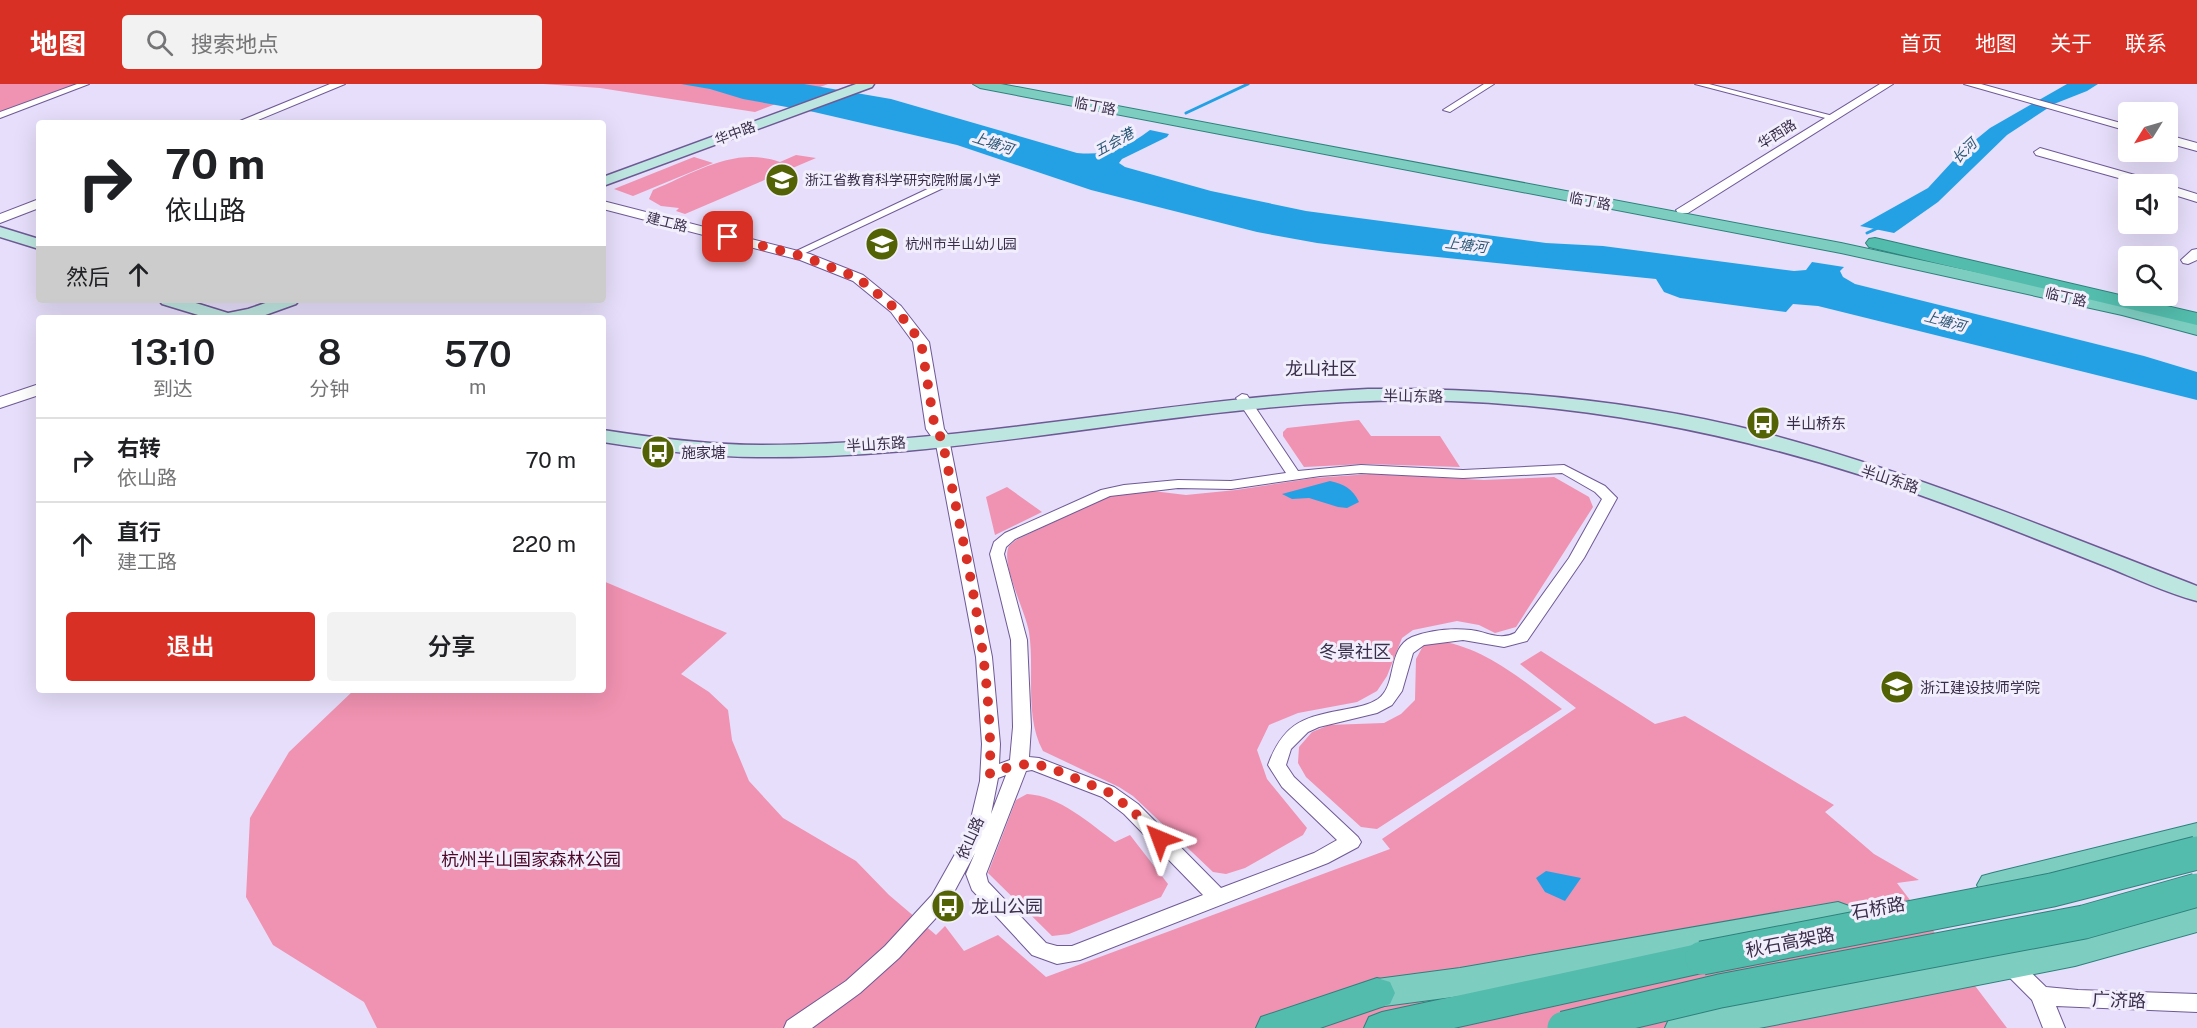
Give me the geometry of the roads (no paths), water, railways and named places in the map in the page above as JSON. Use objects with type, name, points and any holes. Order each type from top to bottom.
[{"type":"highway","points":[[1875,249],[1961,265],[2197,321]]},
{"type":"highway","name":"秋石高架路","points":[[1382,1028],[1702,958],[2052,890],[2197,853]]},
{"type":"highway","points":[[1564,1028],[1720,991],[2084,922],[2197,890]]},
{"type":"highway","points":[[1274,1028],[1377,993]]},
{"type":"main road","name":"华中路","points":[[606,172],[779,107],[846,85],[868,84]]},
{"type":"main road","name":"临丁路","points":[[980,84],[1875,249],[2009,268],[2118,292]]},
{"type":"main road","name":"临丁路","points":[[1017,84],[1683,210],[1875,249],[2197,328]]},
{"type":"main road","name":"华中路","points":[[606,181],[796,110],[846,85]]},
{"type":"main road","name":"华中路","points":[[606,181],[662,156],[846,85]]},
{"type":"main road","name":"华中路","points":[[606,172],[662,156]]},
{"type":"main road","points":[[0,232],[36,243]]},
{"type":"main road","points":[[0,248],[36,259]]},
{"type":"main road","points":[[180,303],[229,315],[256,311],[281,303]]},
{"type":"main road","points":[[213,303],[229,315]]},
{"type":"main road","name":"临丁路","points":[[2174,306],[2197,312]]},
{"type":"main road","name":"半山东路","points":[[606,436],[699,448],[779,451],[1244,402],[1336,389],[1445,388],[1546,394],[1647,405],[1756,430],[1923,481],[2197,582]]},
{"type":"main road","name":"半山东路","points":[[1244,402],[1366,395],[1435,395],[1576,406],[1692,423],[1755,438],[1923,490],[2197,594]]},
{"type":"main road","name":"半山东路","points":[[606,425],[656,433],[766,440],[939,434]]},
{"type":"main road","name":"石桥路","points":[[1377,993],[1460,982],[1942,896],[2017,880],[2197,835]]},
{"type":"main road","points":[[1682,1028],[2075,952],[2197,919]]},
{"type":"street","points":[[0,115],[85,84]]},
{"type":"street","points":[[250,120],[340,84]]},
{"type":"street","points":[[1447,110],[1490,84]]},
{"type":"street","points":[[1699,84],[1833,117]]},
{"type":"street","name":"华西路","points":[[1683,210],[1888,84]]},
{"type":"street","points":[[1969,84],[2118,125]]},
{"type":"street","points":[[2178,142],[2197,147]]},
{"type":"street","points":[[2040,152],[2118,174]]},
{"type":"street","points":[[795,254],[955,179]]},
{"type":"street","points":[[2178,192],[2197,198]]},
{"type":"street","points":[[0,219],[36,204]]},
{"type":"street","name":"建工路","points":[[606,206],[795,254],[858,278],[896,309],[921,342],[939,434]]},
{"type":"street","points":[[0,403],[36,390]]},
{"type":"street","points":[[1244,402],[1294,475]]},
{"type":"street","name":"依山路","points":[[795,1028],[853,987],[892,952],[939,901],[977,831],[990,774],[991,744],[984,657],[939,434]]},
{"type":"street","points":[[1361,469],[1517,474],[1564,469],[1600,489],[1610,498],[1575,558],[1521,637],[1511,643],[1499,643],[1476,636],[1459,635],[1416,641],[1406,652],[1391,696],[1380,706],[1359,713],[1310,722],[1292,734],[1282,747],[1277,765],[1288,782],[1351,842],[1321,858],[1073,954],[1057,956],[1039,950],[980,885],[976,874],[1019,765],[1022,727],[1019,640],[997,554],[999,545],[1019,531],[1106,493],[1178,484],[1231,485],[1294,475],[1361,469]]},
{"type":"street","points":[[990,774],[1033,763],[1108,792],[1131,809],[1218,898]]},
{"type":"street","points":[[1942,896],[2041,994],[2054,1028]]},
{"type":"street","name":"广济路","points":[[2041,994],[2078,999],[2197,1003]]},
{"type":"water","name":"上塘河","points":[[681,84],[804,84],[891,99],[1077,153],[1107,152],[1133,142],[1150,130],[1169,134],[1122,159],[1119,163],[1125,167],[1211,191],[1306,211],[1546,243],[1603,246],[1794,271],[1806,270],[1812,262],[1844,267],[1840,271],[1843,277],[1855,284],[2144,356],[2197,372],[2197,400],[1818,306],[1793,304],[1786,312],[1680,298],[1664,292],[1656,279],[1388,252],[1317,243],[1257,232],[1091,190],[957,145]]},
{"type":"water","points":[[2067,84],[2098,84],[2087,91],[2054,104],[2007,135],[1938,202],[1894,233],[1860,226],[1928,188],[1963,150],[1990,128]]},
{"type":"water","points":[[1330,481],[1348,488],[1359,502],[1347,508],[1309,498],[1292,499],[1282,494]]},
{"type":"water","points":[[1546,871],[1581,878],[1565,901],[1545,892],[1536,878]]},
{"type":"waterway","name":"五会港","points":[[1186,113],[1248,84]]},
{"type":"waterway","name":"长河","points":[[1867,233],[1878,228]]},
{"type":"place","name":"浙江省教育科学研究院附属小学","points":[[782,180]]},
{"type":"place","name":"杭州市半山幼儿园","points":[[882,244]]},
{"type":"place","name":"半山桥东","points":[[1763,423]]},
{"type":"place","name":"施家塘","points":[[658,452]]},
{"type":"place","name":"浙江建设技师学院","points":[[1897,687]]},
{"type":"place","name":"龙山公园","points":[[948,906]]},
{"type":"district","name":"龙山社区","points":[[1321,368]]},
{"type":"district","name":"冬景社区","points":[[1355,651]]},
{"type":"park label","name":"杭州半山国家森林公园","points":[[531,859]]}]
